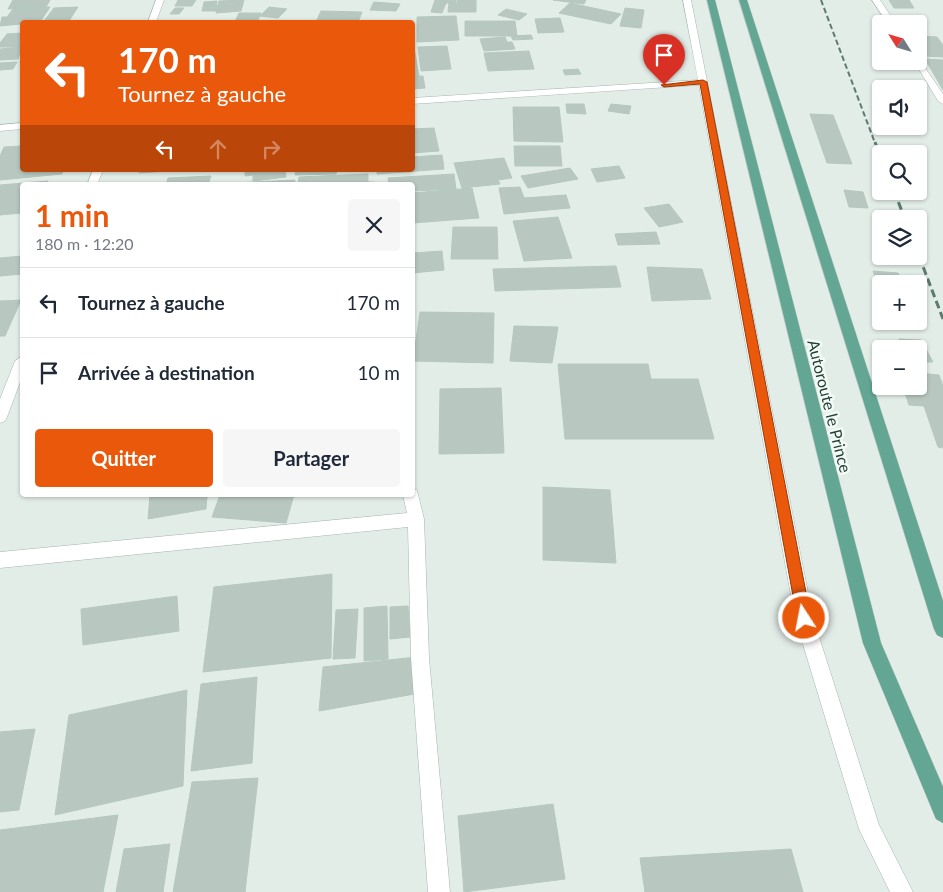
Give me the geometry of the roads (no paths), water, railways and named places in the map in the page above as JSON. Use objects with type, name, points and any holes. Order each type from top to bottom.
[{"type":"main road","name":"Autoroute le Prince","points":[[711,0],[872,643],[943,812]]},
{"type":"main road","points":[[743,0],[943,629]]},
{"type":"street","points":[[153,20],[160,0]]},
{"type":"street","points":[[687,0],[804,618],[870,829],[902,892]]},
{"type":"street","points":[[876,0],[886,15]]},
{"type":"street","points":[[924,70],[943,101]]},
{"type":"street","points":[[415,101],[703,82]]},
{"type":"street","points":[[0,128],[20,126]]},
{"type":"street","points":[[0,417],[20,366]]},
{"type":"street","points":[[411,497],[416,519],[420,658],[439,892]]},
{"type":"street","points":[[0,560],[416,519]]},
{"type":"railway","points":[[821,0],[875,143]]},
{"type":"railway","points":[[898,200],[901,210]]},
{"type":"railway","points":[[922,265],[943,319]]}]
